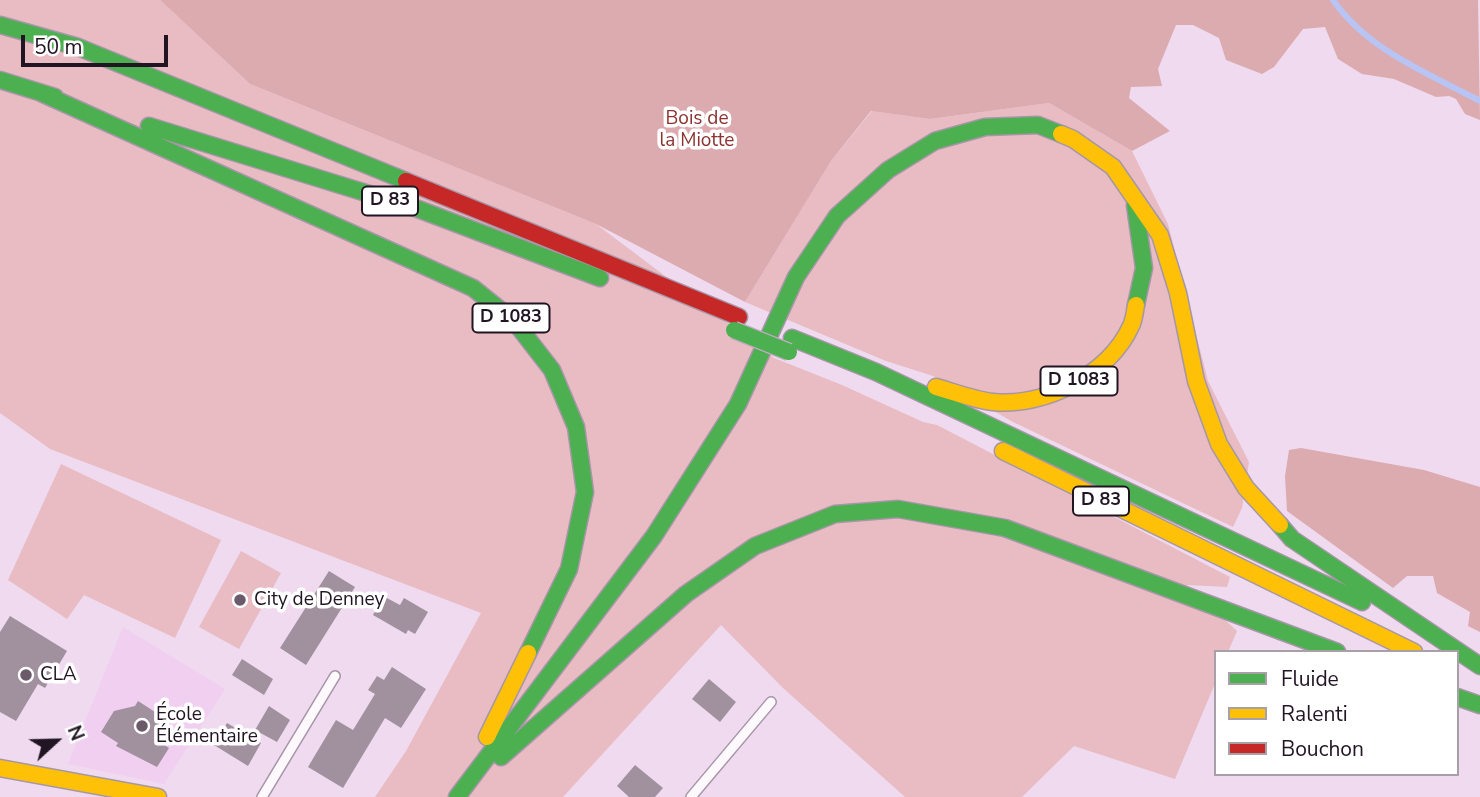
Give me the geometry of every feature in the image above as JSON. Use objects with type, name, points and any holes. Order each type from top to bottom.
[{"type":"main road","name":"D 83","points":[[0,25],[78,47],[790,345],[953,426]]},
{"type":"main road","name":"D 83","points":[[0,80],[418,209],[627,289],[736,323]]},
{"type":"main road","name":"D 1083","points":[[39,92],[473,288],[514,321],[552,370],[576,427],[585,492],[569,569],[457,796]]},
{"type":"main road","name":"D 1083","points":[[457,796],[654,536],[738,404],[796,277],[837,216],[888,170],[935,141],[985,127],[1038,125],[1073,139],[1113,167],[1160,235],[1178,293],[1196,381],[1219,444],[1246,488],[1292,540],[1442,640]]},
{"type":"main road","name":"D 1083","points":[[876,372],[993,402],[1030,400],[1073,385],[1110,359],[1132,326],[1144,268],[1133,195]]},
{"type":"main road","name":"D 83","points":[[790,345],[876,372],[1442,640],[1457,650]]},
{"type":"main road","name":"D 83","points":[[989,444],[1409,650]]},
{"type":"main road","points":[[457,796],[686,594],[755,546],[835,513],[898,509],[1005,528],[1332,650]]},
{"type":"main road","name":"D 83","points":[[1459,652],[1480,666]]},
{"type":"main road","points":[[1459,668],[1480,673]]},
{"type":"main road","points":[[1459,698],[1480,705]]},
{"type":"main road","points":[[0,768],[158,797]]},
{"type":"lane","points":[[262,797],[335,676]]},
{"type":"lane","points":[[691,797],[771,702]]},
{"type":"shaded area","points":[[0,0],[160,0],[250,84],[596,224],[774,358],[923,422],[937,425],[1230,577],[1227,587],[1187,585],[1237,631],[1229,650],[1214,650],[1214,686],[1175,779],[1074,746],[1022,797],[905,797],[783,688],[721,625],[563,797],[375,797],[406,751],[481,613],[50,449],[0,413]]},
{"type":"shaded area","points":[[1049,103],[1132,151],[1168,224],[1208,381],[1249,462],[1242,508],[1233,527],[1013,422],[933,376],[886,361],[745,302],[831,161],[872,111],[930,119]]},
{"type":"shaded area","points":[[61,464],[221,540],[175,638],[84,595],[67,619],[8,580]]},
{"type":"shaded area","name":"City de Denney","points":[[241,551],[281,573],[239,649],[199,627]]},
{"type":"shaded area","name":"École Élémentaire","points":[[123,627],[225,689],[164,784],[68,764]]},
{"type":"green space","name":"Bois de la Miotte","points":[[160,0],[1478,0],[1480,120],[1465,114],[1456,99],[1449,96],[1436,97],[1394,79],[1362,74],[1338,59],[1325,27],[1303,29],[1274,67],[1262,74],[1226,60],[1219,38],[1193,25],[1176,25],[1158,69],[1162,86],[1131,87],[1129,98],[1170,131],[1132,151],[1049,103],[930,119],[871,111],[831,161],[745,302],[596,224],[250,84]]},
{"type":"green space","points":[[1301,448],[1424,470],[1480,487],[1480,632],[1468,626],[1470,612],[1437,593],[1433,576],[1407,576],[1393,588],[1287,511],[1285,476],[1289,450]]},
{"type":"building","points":[[329,571],[355,587],[306,665],[280,648]]},
{"type":"building","points":[[383,596],[400,605],[404,598],[428,612],[415,634],[408,630],[406,634],[373,615]]},
{"type":"building","name":"CLA","points":[[10,616],[67,651],[45,688],[38,684],[16,721],[0,712],[0,632]]},
{"type":"building","points":[[242,659],[273,679],[264,695],[232,675]]},
{"type":"building","points":[[392,667],[426,689],[401,728],[385,718],[343,788],[308,767],[336,720],[353,730],[375,694],[368,690],[377,676],[384,680]]},
{"type":"building","points":[[709,679],[736,702],[720,722],[692,699]]},
{"type":"building","points":[[138,701],[166,719],[154,738],[169,748],[157,767],[116,746],[118,743],[101,732],[114,711],[135,706]]},
{"type":"building","points":[[269,706],[290,720],[277,742],[255,730]]},
{"type":"building","points":[[227,723],[261,743],[248,766],[214,745]]},
{"type":"building","points":[[635,765],[663,788],[655,797],[629,797],[617,786]]},
{"type":"waterway","points":[[1333,0],[1347,18],[1381,47],[1480,101]]},
{"type":"traffic: fast","points":[[0,25],[78,47],[406,181]]},
{"type":"traffic: fast","points":[[0,80],[55,97]]},
{"type":"traffic: fast","points":[[39,92],[473,288],[514,321],[552,370],[576,427],[585,492],[569,569],[528,653]]},
{"type":"traffic: fast","points":[[457,797],[654,536],[738,404],[796,277],[837,216],[888,170],[935,141],[985,127],[1038,125],[1061,134]]},
{"type":"traffic: fast","points":[[149,126],[418,209],[600,278]]},
{"type":"traffic: fast","points":[[1135,205],[1144,268],[1136,305]]},
{"type":"traffic: fast","points":[[734,330],[789,352]]},
{"type":"traffic: fast","points":[[792,338],[876,372],[1362,602]]},
{"type":"traffic: fast","points":[[501,757],[686,594],[755,546],[835,514],[898,509],[1005,528],[1332,650]]},
{"type":"traffic: fast","points":[[1280,525],[1292,539],[1456,650]]},
{"type":"traffic: fast","points":[[1459,652],[1480,666]]},
{"type":"traffic: fast","points":[[1459,698],[1480,705]]},
{"type":"traffic: slow","points":[[1061,134],[1073,139],[1113,167],[1160,235],[1178,293],[1196,381],[1219,444],[1246,488],[1280,525]]},
{"type":"traffic: slow","points":[[936,387],[993,402],[1034,399],[1054,393],[1074,384],[1108,359],[1131,326],[1136,305]]},
{"type":"traffic: slow","points":[[1003,451],[1410,650]]},
{"type":"traffic: slow","points":[[487,737],[528,653]]},
{"type":"traffic: slow","points":[[0,768],[158,797]]},
{"type":"traffic: jam","points":[[406,181],[739,317]]},
{"type":"place","name":"City de Denney","points":[[240,600]]},
{"type":"place","name":"CLA","points":[[26,675]]},
{"type":"place","name":"École Élémentaire","points":[[142,726]]}]
